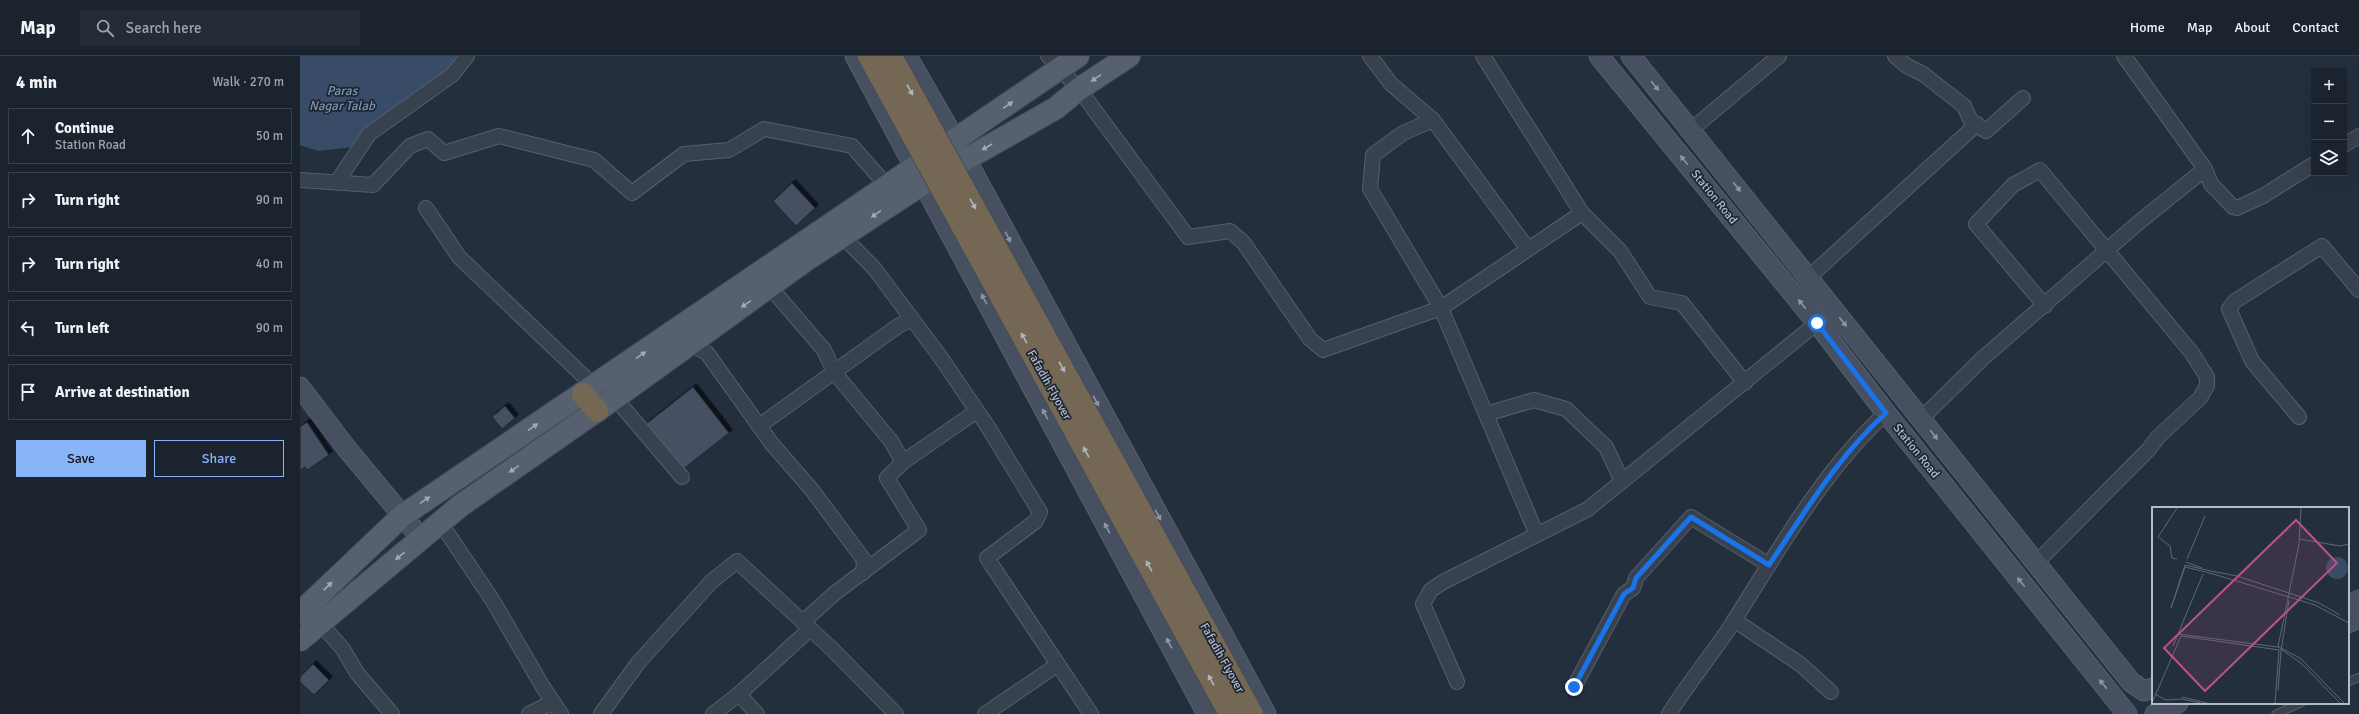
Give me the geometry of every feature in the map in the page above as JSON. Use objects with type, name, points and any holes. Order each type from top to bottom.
[{"type":"highway","name":"Fafadih Flyover","points":[[869,56],[1230,714]]},
{"type":"highway","name":"Fafadih Flyover","points":[[891,56],[1252,714]]},
{"type":"highway","points":[[588,390],[597,411]]},
{"type":"main road","points":[[961,150],[1054,62],[1078,56]]},
{"type":"main road","points":[[300,640],[440,522],[806,260],[843,237],[920,175],[961,150],[1056,108],[1079,89],[1129,56]]},
{"type":"main road","points":[[300,613],[402,516],[888,187],[920,175]]},
{"type":"street","points":[[337,182],[369,134],[452,75],[467,56]]},
{"type":"street","points":[[855,56],[920,175],[1008,346],[1207,714]]},
{"type":"street","points":[[908,56],[961,150],[1266,714]]},
{"type":"street","points":[[1370,56],[1391,84],[1434,120],[1528,249]]},
{"type":"street","points":[[1483,56],[1582,213],[1620,252],[1650,297],[1682,303],[1745,383]]},
{"type":"street","name":"Station Road","points":[[1599,56],[1817,323],[1886,413],[2127,714]]},
{"type":"street","name":"Station Road","points":[[1630,56],[1691,130],[2131,682],[2144,691],[2152,688]]},
{"type":"street","points":[[1691,130],[1778,56]]},
{"type":"street","points":[[1895,56],[1907,66],[1923,74],[1964,106],[1971,121],[1986,130],[2023,98]]},
{"type":"street","points":[[2124,56],[2205,169],[2211,184],[2225,201],[2237,208],[2263,196],[2311,166]]},
{"type":"street","points":[[1054,62],[1079,89],[1188,237],[1230,231],[1243,242],[1310,339],[1323,350],[1441,308],[1582,213]]},
{"type":"street","points":[[1434,120],[1403,133],[1373,155],[1370,190],[1441,308],[1537,534]]},
{"type":"street","points":[[1808,278],[1977,124]]},
{"type":"street","points":[[300,180],[373,185],[410,146],[428,139],[444,153],[499,136],[594,160],[632,193],[684,154],[729,150],[764,129],[852,146],[888,187]]},
{"type":"street","points":[[2347,143],[2359,136]]},
{"type":"street","points":[[1921,419],[1982,358],[2045,306],[2106,250],[2205,169]]},
{"type":"street","points":[[2036,562],[2149,449],[2158,437],[2200,398],[2207,386],[2207,377],[2192,353],[2040,170],[2013,185],[1976,224],[2045,306]]},
{"type":"street","points":[[426,208],[459,257],[588,390]]},
{"type":"street","points":[[843,237],[874,268],[977,411],[1040,512],[1036,520],[987,558],[1091,714]]},
{"type":"street","points":[[2299,418],[2252,361],[2229,309],[2235,301],[2322,246],[2359,290]]},
{"type":"street","points":[[770,287],[824,350],[834,372],[891,441],[903,462]]},
{"type":"street","points":[[759,426],[898,326],[911,319]]},
{"type":"street","points":[[1457,682],[1423,604],[1431,590],[1443,582],[1588,509],[1817,323]]},
{"type":"street","points":[[688,344],[707,353],[759,426],[812,490],[864,560],[863,573]]},
{"type":"street","points":[[300,387],[421,538]]},
{"type":"street","points":[[615,398],[682,477]]},
{"type":"street","points":[[1486,414],[1534,400],[1566,410],[1606,447],[1622,481]]},
{"type":"street","points":[[713,714],[739,694],[806,626],[863,573],[919,530],[887,478],[903,462],[977,411]]},
{"type":"street","points":[[1669,714],[1734,620],[1832,472],[1862,435],[1886,413]]},
{"type":"street","points":[[1574,687],[1624,594],[1633,588],[1636,578],[1691,517],[1769,565]]},
{"type":"street","points":[[440,522],[493,601],[561,714]]},
{"type":"street","points":[[601,714],[638,663],[711,582],[737,561],[896,714]]},
{"type":"street","points":[[2349,605],[2359,600]]},
{"type":"street","points":[[2349,623],[2359,618]]},
{"type":"street","points":[[1734,620],[1800,664],[1831,692]]},
{"type":"street","points":[[320,623],[343,649],[357,673],[392,714]]},
{"type":"street","points":[[985,714],[1057,665]]},
{"type":"street","points":[[739,694],[757,714]]},
{"type":"street","points":[[528,714],[553,702]]},
{"type":"street","points":[[2154,714],[2176,704]]},
{"type":"lane","points":[[2349,682],[2359,677]]},
{"type":"lane","points":[[2276,714],[2299,704]]},
{"type":"water","name":"Paras Nagar Talab","points":[[300,56],[462,56],[453,72],[394,107],[354,147],[318,151],[300,145]]},
{"type":"building","points":[[792,183],[815,208],[796,226],[773,201]]},
{"type":"building","points":[[693,387],[729,433],[682,470],[646,424]]},
{"type":"building","points":[[505,406],[515,418],[502,429],[492,417]]},
{"type":"building","points":[[307,422],[329,455],[307,470],[305,467],[300,470],[300,427]]},
{"type":"building","points":[[313,664],[329,680],[314,695],[300,682],[300,677]]},
{"type":"route","points":[[1574,687],[1624,594],[1633,588],[1636,578],[1691,517],[1769,565],[1832,472],[1862,435],[1886,413],[1817,323]]}]
